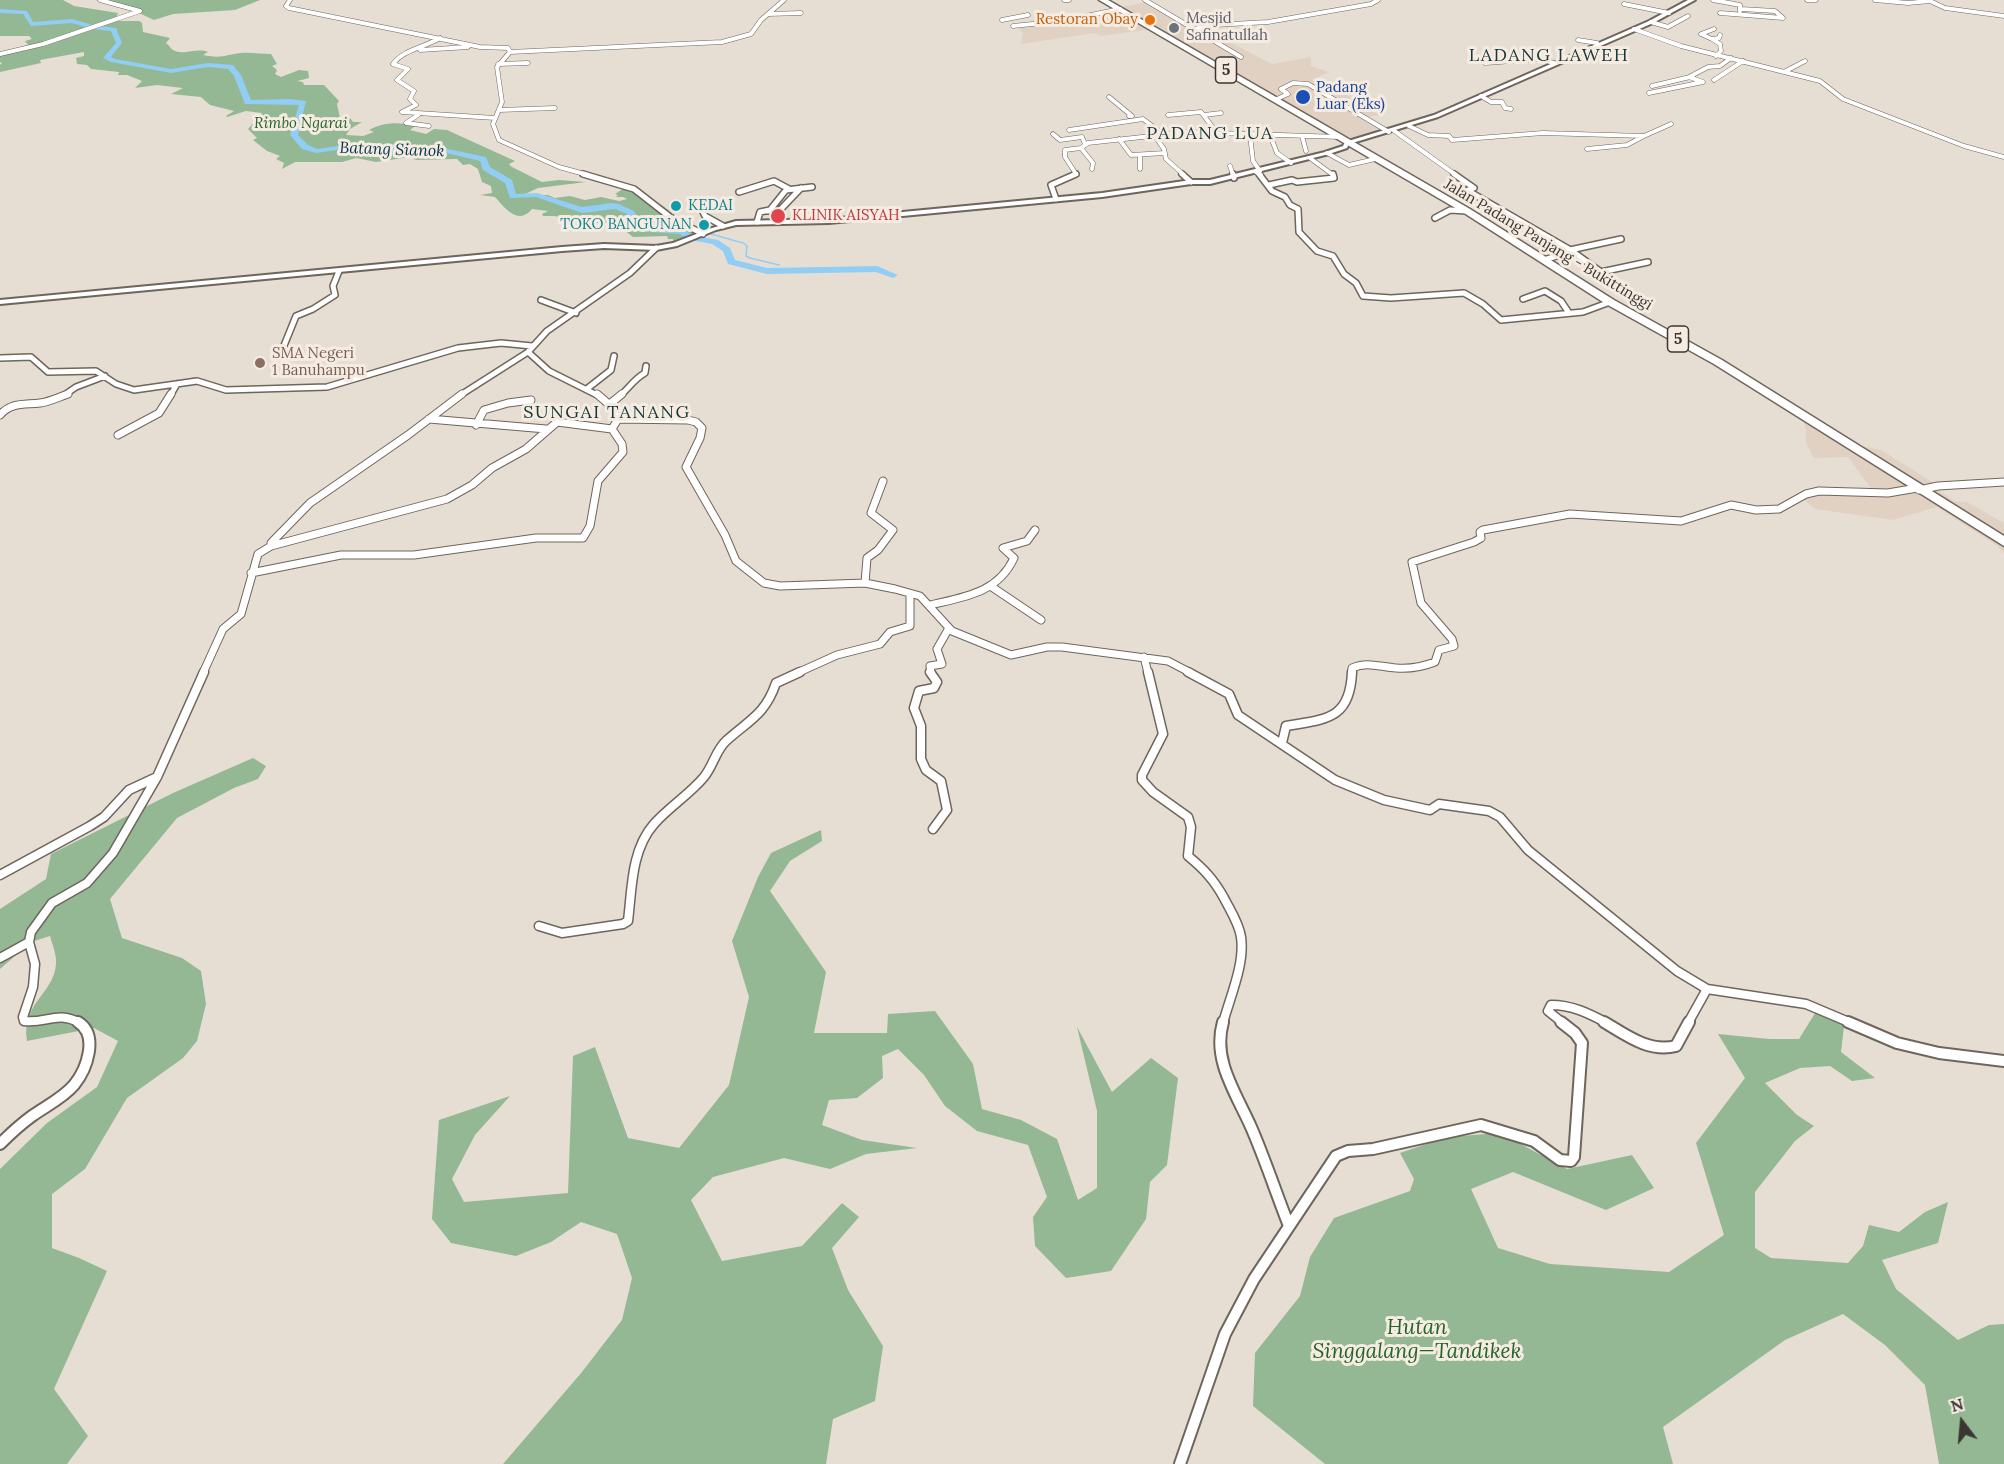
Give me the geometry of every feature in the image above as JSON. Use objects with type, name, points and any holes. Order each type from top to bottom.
[{"type":"highway","name":"Jalan Padang Panjang - Bukittinggi","points":[[1103,0],[1467,211],[1610,302],[1680,340],[1792,407],[2004,542]]},
{"type":"main road","points":[[0,303],[581,247],[656,248],[678,244],[723,226],[757,222],[829,222],[1234,178],[1291,163],[1308,155],[1326,153],[1345,147],[1344,140],[1409,126],[1597,43],[1669,14],[1692,0]]},
{"type":"street","points":[[0,54],[43,44],[140,11],[100,0]]},
{"type":"street","points":[[290,0],[286,6],[289,8],[472,46]]},
{"type":"street","points":[[498,64],[510,52],[708,43],[749,35],[756,30],[761,20],[784,0]]},
{"type":"street","points":[[1064,0],[1069,0]]},
{"type":"street","points":[[1145,0],[1241,57]]},
{"type":"street","points":[[1194,29],[1214,25],[1268,22],[1371,4],[1378,0]]},
{"type":"street","points":[[1713,0],[1740,4],[1740,16]]},
{"type":"street","points":[[1807,0],[1816,0]]},
{"type":"street","points":[[1875,0],[1908,3],[1930,1],[1945,8],[2004,16]]},
{"type":"street","points":[[1624,4],[1669,14]]},
{"type":"street","points":[[1013,26],[1062,21],[1120,9]]},
{"type":"street","points":[[1720,13],[1783,18],[1775,11],[1741,9]]},
{"type":"street","points":[[1023,12],[1039,22]]},
{"type":"street","points":[[768,14],[801,13]]},
{"type":"street","points":[[1002,20],[1028,15]]},
{"type":"street","points":[[1651,22],[1667,28],[1688,16]]},
{"type":"street","points":[[1634,29],[1673,44],[1820,81],[1831,86],[1834,94],[1843,99],[1964,146],[2004,157]]},
{"type":"street","points":[[1714,29],[1701,34],[1720,44],[1721,52],[1716,56]]},
{"type":"street","points":[[727,33],[732,36],[749,35]]},
{"type":"street","points":[[1712,39],[1719,38],[1720,35]]},
{"type":"street","points":[[420,50],[440,38]]},
{"type":"street","points":[[1578,40],[1597,43]]},
{"type":"street","points":[[495,118],[402,112],[416,105],[410,99],[414,91],[397,80],[408,69],[393,64],[404,52],[420,50],[472,46],[508,48],[510,52]]},
{"type":"street","points":[[1686,78],[1703,82],[1648,91],[1660,87],[1653,85],[1686,78],[1708,67],[1720,66],[1731,58]]},
{"type":"street","points":[[1485,63],[1540,59],[1554,63]]},
{"type":"street","points":[[1714,80],[1743,61]]},
{"type":"street","points":[[1784,72],[1805,61]]},
{"type":"street","points":[[498,64],[528,63]]},
{"type":"street","points":[[498,64],[502,102],[495,118],[494,130],[499,140],[559,167],[634,189],[670,217],[702,234]]},
{"type":"street","points":[[1277,99],[1288,94],[1282,87],[1300,82],[1311,86],[1391,131],[1474,188],[1468,190],[1470,192],[1571,250],[1601,272],[1647,262]]},
{"type":"street","points":[[1481,96],[1491,102],[1502,102],[1505,108],[1511,109]]},
{"type":"street","points":[[1109,97],[1132,118],[1146,120],[1163,134]]},
{"type":"street","points":[[499,110],[555,108]]},
{"type":"street","points":[[1168,115],[1200,112],[1217,133]]},
{"type":"street","points":[[1204,115],[1221,113]]},
{"type":"street","points":[[419,114],[406,123],[429,126]]},
{"type":"street","points":[[1069,130],[1122,123],[1132,118]]},
{"type":"street","points":[[1122,123],[1136,136]]},
{"type":"street","points":[[1587,149],[1628,145],[1671,124]]},
{"type":"street","points":[[1409,126],[1428,135],[1449,136],[1452,140],[1543,133],[1644,136]]},
{"type":"street","points":[[1080,137],[1082,128]]},
{"type":"street","points":[[1056,199],[1051,186],[1076,174],[1065,157],[1065,150],[1083,146],[1136,136],[1163,134],[1217,133],[1344,140]]},
{"type":"street","points":[[1053,134],[1060,140],[1080,137]]},
{"type":"street","points":[[1154,135],[1170,163],[1191,182]]},
{"type":"street","points":[[1250,135],[1253,161],[1258,171],[1272,191],[1299,211],[1299,232],[1317,251],[1333,256],[1344,274],[1356,283],[1363,296],[1394,298],[1464,293],[1485,306],[1501,320],[1583,312],[1610,302]]},
{"type":"street","points":[[1270,135],[1277,153],[1291,163]]},
{"type":"street","points":[[1269,185],[1292,180],[1297,182],[1334,178],[1333,172],[1308,155],[1302,136]]},
{"type":"street","points":[[1080,137],[1083,138],[1083,146],[1093,163],[1092,170]]},
{"type":"street","points":[[1119,139],[1130,155],[1164,153]]},
{"type":"street","points":[[1326,153],[1349,165],[1375,159]]},
{"type":"street","points":[[1140,155],[1140,169]]},
{"type":"street","points":[[1230,166],[1234,178]]},
{"type":"street","points":[[739,192],[774,181],[789,189],[812,187]]},
{"type":"street","points":[[760,212],[780,210],[801,188]]},
{"type":"street","points":[[768,211],[789,189]]},
{"type":"street","points":[[1279,194],[1288,191]]},
{"type":"street","points":[[757,222],[760,205]]},
{"type":"street","points":[[701,208],[705,216],[723,226]]},
{"type":"street","points":[[1435,218],[1441,213],[1456,210],[1467,211]]},
{"type":"street","points":[[1544,260],[1571,250],[1621,239]]},
{"type":"street","points":[[271,546],[271,543],[310,503],[429,420],[459,396],[530,349],[547,331],[576,313],[630,273],[656,248]]},
{"type":"street","points":[[280,353],[296,316],[314,309],[335,295],[333,286],[339,271]]},
{"type":"street","points":[[1523,299],[1545,291],[1562,301],[1568,307],[1569,313]]},
{"type":"street","points":[[541,300],[576,313]]},
{"type":"street","points":[[0,358],[31,357],[48,372],[91,370],[116,384],[134,390],[203,381],[226,390],[327,387],[459,348],[501,343],[530,349],[542,368],[588,388],[611,403],[618,419]]},
{"type":"street","points":[[588,388],[610,370],[614,356]]},
{"type":"street","points":[[611,403],[630,388],[636,378],[645,373],[646,366]]},
{"type":"street","points":[[0,415],[6,408],[29,402],[40,403],[69,394],[76,387],[105,376]]},
{"type":"street","points":[[118,435],[159,413],[177,384]]},
{"type":"street","points":[[476,425],[484,410],[508,403],[531,400]]},
{"type":"street","points":[[612,429],[618,419]]},
{"type":"street","points":[[618,419],[688,420],[696,422],[702,428],[700,438],[686,467],[725,535],[736,561],[764,583],[780,586],[865,583],[920,596],[949,628],[1011,655],[1025,654],[1047,647],[1168,661],[1229,694],[1238,715],[1335,780],[1384,800],[1430,810],[1439,804],[1495,813],[1528,850],[1677,971],[1707,989],[1806,1004],[1897,1043],[1939,1053],[2004,1061]]},
{"type":"street","points":[[429,420],[546,429]]},
{"type":"street","points":[[0,1144],[29,1119],[72,1088],[82,1072],[92,1042],[86,1029],[64,1016],[48,1017],[30,1023],[24,1021],[23,1017],[33,987],[35,964],[30,942],[31,932],[48,907],[87,883],[113,852],[157,777],[223,629],[241,614],[250,573],[258,554],[271,546],[447,499],[472,485],[492,468],[526,449],[546,429],[560,421],[612,429],[622,444],[623,452],[599,479],[594,512],[584,538],[536,537],[414,555],[341,555],[250,573]]},
{"type":"street","points":[[865,583],[867,558],[878,550],[893,530],[871,513],[876,502],[875,494],[883,482]]},
{"type":"street","points":[[1282,743],[1286,726],[1323,720],[1343,707],[1351,692],[1352,668],[1360,663],[1391,667],[1421,667],[1435,662],[1439,650],[1454,646],[1452,639],[1421,603],[1412,562],[1474,542],[1481,538],[1480,532],[1483,530],[1570,514],[1681,521],[1731,505],[1756,510],[1779,509],[1806,494],[1819,491],[1887,493],[1938,486],[2004,482]]},
{"type":"street","points":[[930,605],[971,597],[992,587],[1008,572],[1014,561],[1014,558],[1003,548],[1027,542],[1035,530]]},
{"type":"street","points":[[992,587],[1041,620]]},
{"type":"street","points":[[539,926],[562,933],[623,924],[628,921],[638,850],[649,829],[705,776],[725,741],[762,711],[770,701],[776,683],[837,655],[880,644],[890,632],[910,626],[910,594]]},
{"type":"street","points":[[933,829],[947,810],[941,781],[927,774],[921,761],[921,725],[915,717],[914,706],[919,691],[934,688],[937,682],[930,672],[930,666],[942,664],[937,649],[949,628]]},
{"type":"street","points":[[1144,657],[1163,734],[1142,775],[1142,780],[1150,792],[1187,813],[1192,827],[1188,856],[1206,870],[1213,879],[1234,917],[1241,937],[1240,962],[1220,1033],[1222,1060],[1227,1078],[1251,1127],[1289,1226]]},
{"type":"street","points":[[0,875],[90,826],[104,817],[129,790],[157,777]]},
{"type":"street","points":[[0,958],[30,942]]},
{"type":"street","points":[[1180,1464],[1226,1334],[1254,1279],[1332,1160],[1341,1152],[1374,1149],[1481,1125],[1534,1141],[1560,1160],[1571,1161],[1574,1157],[1582,1043],[1575,1033],[1548,1011],[1551,1005],[1569,1005],[1652,1048],[1670,1050],[1676,1046],[1707,989]]},
{"type":"shaded area","points":[[1148,2],[1194,28],[1201,27],[1272,64],[1311,57],[1311,66],[1329,72],[1312,80],[1326,89],[1342,90],[1352,99],[1339,101],[1351,109],[1364,106],[1379,115],[1367,117],[1384,130],[1359,138],[1346,137],[1122,7]]},
{"type":"shaded area","points":[[1124,14],[1152,29],[1101,36],[1094,33],[1021,44],[1023,33],[1018,28]]},
{"type":"shaded area","points":[[1802,417],[1856,445],[1881,450],[1942,488],[1937,489],[1954,501],[1967,502],[2004,523],[2004,553],[1996,545],[1937,507],[1893,520],[1815,509],[1799,496],[1816,491],[1873,491],[1848,457],[1814,458],[1806,443],[1806,428]]},
{"type":"green space","name":"Rimbo Ngarai","points":[[0,0],[63,0],[74,6],[118,13],[115,21],[139,21],[142,23],[143,32],[170,38],[166,43],[177,52],[199,50],[208,52],[203,55],[215,57],[245,53],[271,54],[277,64],[272,66],[277,70],[275,74],[281,77],[299,70],[308,71],[309,78],[297,81],[303,82],[304,85],[324,85],[339,101],[337,104],[340,118],[362,122],[350,129],[346,135],[363,136],[374,132],[369,130],[375,127],[392,124],[415,126],[410,130],[426,134],[434,129],[447,130],[515,161],[509,164],[542,182],[559,180],[586,182],[538,188],[523,195],[548,195],[555,198],[570,196],[585,200],[601,197],[619,201],[627,199],[616,197],[618,195],[615,194],[623,189],[663,206],[697,230],[712,231],[673,246],[673,239],[668,239],[667,236],[633,237],[615,223],[592,223],[543,216],[542,214],[548,211],[532,209],[527,214],[517,216],[507,210],[495,197],[480,195],[492,193],[491,186],[482,182],[478,169],[470,164],[463,165],[457,159],[416,160],[410,157],[376,162],[356,158],[342,162],[295,162],[282,169],[284,163],[276,159],[280,156],[267,151],[253,140],[257,138],[248,129],[262,113],[246,111],[227,117],[234,111],[210,105],[201,97],[171,94],[183,88],[157,85],[135,88],[142,81],[127,75],[118,75],[119,72],[91,69],[87,65],[77,64],[76,58],[84,56],[84,52],[40,60],[41,63],[0,72],[2,63],[0,55],[29,46],[25,41],[32,39],[29,36],[0,36]]},
{"type":"green space","points":[[96,0],[260,0],[235,10],[173,14],[154,20]]},
{"type":"green space","points":[[253,758],[266,766],[258,779],[234,788],[177,818],[110,899],[122,938],[182,958],[201,971],[206,1004],[197,1041],[183,1058],[127,1098],[85,1169],[52,1194],[52,1248],[107,1271],[54,1389],[88,1436],[67,1464],[0,1464],[0,1169],[47,1123],[97,1087],[118,1041],[94,1028],[27,1041],[26,1028],[29,1017],[54,974],[55,953],[50,936],[31,942],[0,969],[0,909],[46,879],[51,854],[173,793]]},
{"type":"green space","points":[[821,830],[822,841],[790,861],[770,891],[826,972],[814,1033],[887,1033],[888,1014],[935,1011],[973,1064],[982,1109],[1021,1120],[1057,1139],[1078,1200],[1097,1188],[1097,1111],[1077,1027],[1112,1092],[1151,1058],[1178,1078],[1167,1165],[1150,1182],[1146,1219],[1111,1271],[1066,1278],[1035,1246],[1033,1217],[1047,1197],[1028,1145],[977,1131],[945,1106],[924,1075],[898,1049],[882,1056],[883,1078],[857,1098],[829,1100],[822,1125],[862,1140],[917,1148],[866,1154],[830,1169],[784,1158],[713,1177],[691,1200],[722,1261],[802,1246],[842,1203],[859,1217],[832,1248],[848,1290],[883,1346],[875,1401],[833,1419],[826,1464],[503,1464],[582,1372],[622,1320],[632,1278],[617,1234],[581,1222],[551,1242],[516,1256],[451,1243],[432,1219],[439,1120],[510,1096],[475,1135],[452,1179],[464,1202],[568,1193],[573,1056],[595,1047],[628,1138],[679,1148],[729,1085],[749,997],[732,941],[758,877],[771,853]]},
{"type":"green space","name":"Hutan Singgalang—Tandikek","points":[[1817,1010],[1844,1026],[1841,1052],[1875,1078],[1852,1081],[1830,1066],[1800,1068],[1765,1083],[1797,1115],[1814,1126],[1795,1141],[1755,1192],[1755,1248],[1771,1258],[1848,1263],[1863,1246],[1869,1225],[1899,1232],[1925,1212],[1948,1202],[1938,1243],[1882,1260],[1896,1289],[1958,1340],[1989,1325],[2004,1324],[2004,1464],[1939,1464],[1925,1385],[1885,1345],[1843,1314],[1785,1340],[1663,1427],[1673,1464],[1325,1464],[1253,1406],[1255,1353],[1300,1296],[1310,1257],[1334,1218],[1410,1191],[1414,1179],[1400,1153],[1447,1137],[1500,1133],[1567,1169],[1632,1155],[1654,1188],[1606,1210],[1513,1172],[1471,1189],[1498,1248],[1550,1264],[1669,1272],[1724,1235],[1696,1143],[1745,1078],[1718,1034],[1769,1039],[1799,1039]]},
{"type":"waterway","name":"Batang Sianok","points":[[0,11],[25,12],[31,24],[72,21],[92,27],[114,29],[119,43],[107,58],[113,61],[171,71],[208,65],[230,67],[237,75],[248,102],[303,103],[294,135],[305,147],[316,151],[359,145],[434,148],[483,159],[486,168],[509,182],[513,196],[537,195],[582,210],[611,206],[623,208],[631,213],[640,229],[681,232],[694,238],[715,242],[727,250],[731,262],[767,271],[877,269],[893,275]]},
{"type":"waterway","points":[[711,234],[743,243],[747,246],[746,256],[750,258],[779,265]]},
{"type":"place","name":"Restoran Obay","points":[[1150,20]]},
{"type":"place","name":"Mesjid Safinatullah","points":[[1174,28]]},
{"type":"place","name":"Padang Luar (Eks)","points":[[1303,97]]},
{"type":"place","name":"KEDAI","points":[[676,206]]},
{"type":"place","name":"KLINIK AISYAH","points":[[778,216]]},
{"type":"place","name":"TOKO BANGUNAN","points":[[704,225]]},
{"type":"place","name":"SMA Negeri 1 Banuhampu","points":[[260,363]]},
{"type":"district","name":"LADANG LAWEH","points":[[1549,56]]},
{"type":"district","name":"PADANG LUA","points":[[1210,134]]},
{"type":"district","name":"SUNGAI TANANG","points":[[607,413]]}]
